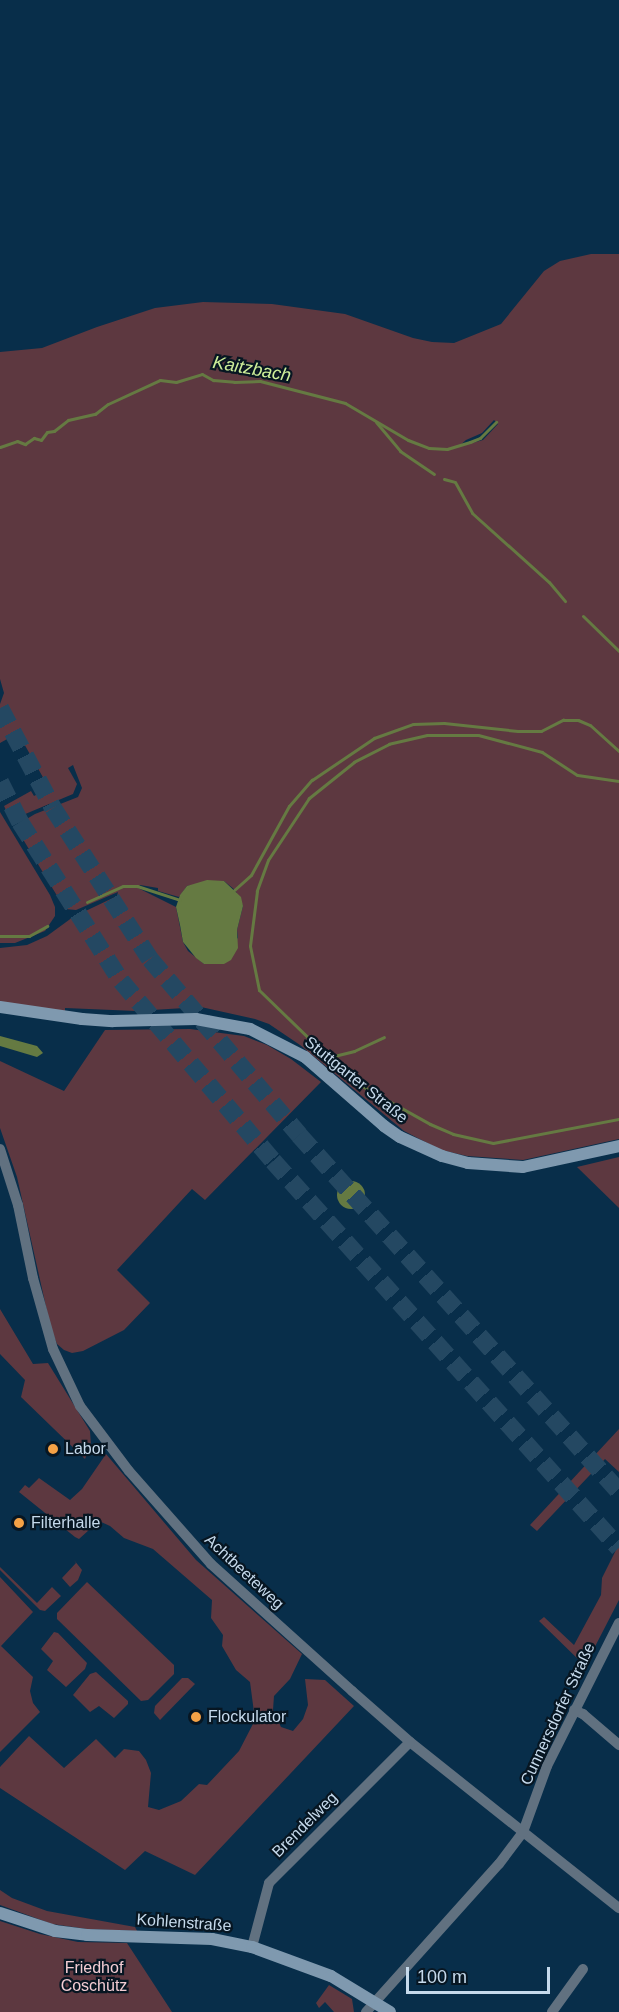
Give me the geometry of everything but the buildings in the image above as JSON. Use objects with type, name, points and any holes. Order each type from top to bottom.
[{"type":"main road","name":"Stuttgarter Straße","points":[[0,1007],[113,1022],[196,1019],[223,1022],[250,1029],[305,1057],[369,1114],[400,1137],[442,1156],[468,1163],[523,1167],[619,1146]]},
{"type":"main road","name":"Kohlenstraße","points":[[0,1913],[55,1931],[87,1935],[212,1939],[252,1947],[331,1976],[371,2007],[390,2012]]},
{"type":"street","name":"Achtbeeteweg","points":[[0,1149],[18,1205],[53,1349],[80,1406],[129,1471],[211,1564],[410,1742],[619,1908]]},
{"type":"street","name":"Cunnersdorfer Straße","points":[[371,2007],[499,1864],[523,1832],[547,1767],[619,1623]]},
{"type":"street","points":[[574,1710],[584,1714],[619,1745]]},
{"type":"street","name":"Brendelweg","points":[[252,1947],[269,1882],[410,1742]]},
{"type":"street","points":[[552,2012],[583,1969]]},
{"type":"green space","points":[[591,254],[619,254],[619,1139],[523,1160],[467,1156],[441,1150],[404,1131],[300,1045],[269,1024],[255,1019],[201,1007],[136,1011],[65,1008],[65,1012],[0,1002],[0,948],[27,945],[47,936],[73,917],[117,896],[118,892],[76,910],[65,909],[15,826],[35,814],[78,797],[82,788],[73,765],[68,768],[77,784],[73,794],[11,820],[4,806],[31,791],[34,796],[49,788],[18,733],[0,743],[0,704],[4,693],[0,679],[0,352],[42,348],[155,308],[203,302],[272,304],[345,314],[413,338],[454,343],[501,324],[544,271],[560,261]],"holes":[[[494,420],[498,424],[483,440],[458,447],[466,440],[482,433]],[[224,881],[235,890],[243,906],[237,930],[238,938],[204,964],[188,951],[183,942],[176,907],[138,888],[140,885],[158,888],[158,891],[179,897],[187,886]]]},
{"type":"green space","points":[[0,812],[55,907],[55,916],[45,931],[15,943],[0,943]]},
{"type":"green space","points":[[190,1029],[244,1036],[267,1045],[291,1059],[321,1082],[205,1200],[192,1189],[117,1270],[150,1303],[124,1330],[83,1351],[72,1353],[64,1350],[57,1344],[51,1329],[17,1177],[0,1128],[0,1061],[64,1091],[105,1030]]},
{"type":"green space","points":[[619,1157],[619,1208],[577,1167]]},
{"type":"green space","points":[[0,1309],[33,1364],[48,1363],[90,1431],[91,1445],[85,1459],[21,1397],[25,1380],[0,1354]]},
{"type":"green space","points":[[619,1429],[619,1472],[605,1459],[537,1531],[530,1525]]},
{"type":"green space","points":[[106,1454],[196,1560],[302,1654],[290,1679],[274,1696],[273,1710],[281,1727],[293,1731],[303,1719],[308,1705],[305,1679],[325,1680],[354,1706],[195,1875],[145,1851],[125,1870],[0,1788],[0,1767],[29,1736],[64,1768],[96,1739],[115,1758],[124,1749],[139,1751],[146,1760],[151,1773],[148,1807],[159,1810],[181,1801],[199,1784],[207,1785],[239,1751],[255,1720],[250,1682],[236,1670],[222,1646],[223,1635],[211,1618],[212,1600],[153,1549],[124,1538],[110,1526],[99,1521],[79,1539],[19,1492],[25,1485],[29,1488],[39,1478],[70,1500],[82,1489]]},
{"type":"green space","points":[[619,1544],[619,1600],[585,1666],[539,1621],[544,1617],[574,1645],[601,1595],[602,1578]]},
{"type":"green space","points":[[74,1560],[82,1570],[78,1580],[70,1587],[62,1578],[76,1563]]},
{"type":"green space","points":[[0,1567],[37,1603],[52,1587],[61,1596],[45,1611],[40,1610],[0,1570]]},
{"type":"green space","points":[[0,1577],[33,1612],[1,1646],[33,1677],[30,1691],[33,1703],[40,1712],[0,1752]]},
{"type":"green space","points":[[87,1582],[174,1665],[174,1674],[148,1700],[141,1701],[57,1619],[57,1613]]},
{"type":"green space","points":[[54,1632],[58,1633],[87,1663],[85,1669],[66,1687],[47,1670],[53,1661],[41,1649]]},
{"type":"green space","points":[[96,1672],[128,1701],[128,1704],[114,1718],[99,1706],[90,1712],[73,1695],[90,1674]]},
{"type":"green space","points":[[182,1678],[188,1678],[195,1684],[160,1720],[154,1713],[155,1706]]},
{"type":"green space","points":[[0,1890],[12,1898],[47,1911],[135,1927],[137,1931],[87,1929],[52,1924],[0,1905]]},
{"type":"green space","name":"Friedhof Coschütz","points":[[0,1921],[40,1934],[78,1942],[127,1943],[172,2012],[0,2012]]},
{"type":"green space","points":[[329,1985],[352,1999],[354,2012],[334,2012],[325,2002],[319,2008],[316,2003]]},
{"type":"shaded area","points":[[207,880],[224,881],[241,897],[243,906],[237,930],[238,948],[231,960],[224,964],[204,964],[183,942],[176,907],[180,895],[187,886]]},
{"type":"shaded area","points":[[0,1036],[37,1046],[43,1053],[37,1057],[0,1046]]},
{"type":"shaded area","points":[[351,1181],[361,1185],[365,1195],[361,1205],[351,1209],[341,1205],[337,1195],[341,1185]]},
{"type":"waterway","name":"Kaitzbach","points":[[0,447],[17,441],[25,444],[34,438],[41,440],[47,432],[54,431],[68,420],[95,414],[108,404],[160,380],[176,382],[202,374],[213,380],[260,381],[345,403],[408,440],[429,448],[447,449],[470,442],[480,438],[496,422]]},
{"type":"waterway","points":[[376,422],[400,451],[434,474]]},
{"type":"waterway","points":[[444,479],[455,482],[472,513],[549,582],[565,601]]},
{"type":"waterway","points":[[583,616],[619,651]]},
{"type":"waterway","points":[[232,892],[251,875],[289,806],[312,780],[374,738],[413,724],[444,723],[518,731],[541,731],[563,720],[578,720],[590,725],[619,751]]},
{"type":"waterway","points":[[619,781],[577,775],[542,752],[478,735],[427,735],[389,744],[354,762],[309,798],[268,860],[257,891],[250,946],[259,990],[353,1081],[430,1124],[453,1134],[493,1143],[619,1119]]},
{"type":"waterway","points":[[87,902],[123,886],[137,886],[180,900]]},
{"type":"waterway","points":[[0,936],[29,936],[47,926]]},
{"type":"waterway","points":[[330,1057],[354,1051],[384,1037]]},
{"type":"tunnel","points":[[0,708],[53,808],[150,959],[299,1135],[619,1492]]},
{"type":"tunnel","points":[[0,782],[20,822],[121,981],[273,1161],[619,1548]]},
{"type":"place","name":"Labor","points":[[53,1449]]},
{"type":"place","name":"Filterhalle","points":[[19,1523]]},
{"type":"place","name":"Flockulator","points":[[196,1717]]}]
